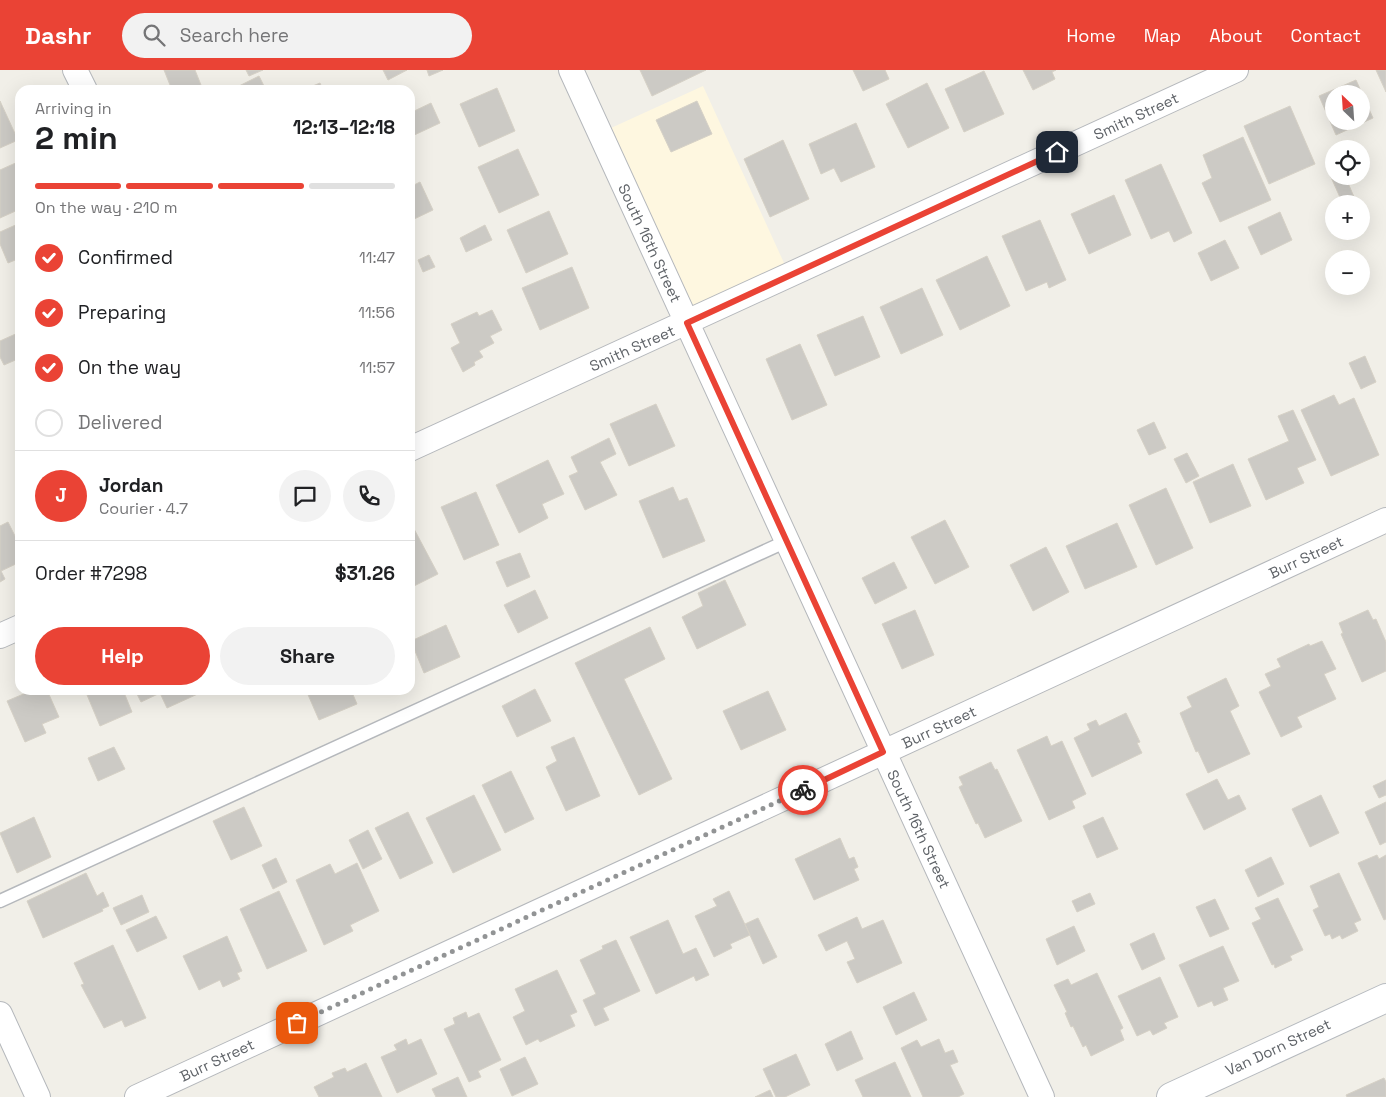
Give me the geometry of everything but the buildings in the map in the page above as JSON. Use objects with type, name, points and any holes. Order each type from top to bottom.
[{"type":"main road","name":"Van Dorn Street","points":[[1170,1097],[1386,998]]},
{"type":"street","points":[[75,70],[82,85]]},
{"type":"street","name":"South 16th Street","points":[[571,70],[1042,1097]]},
{"type":"street","name":"Smith Street","points":[[415,447],[1236,70]]},
{"type":"street","name":"Burr Street","points":[[137,1097],[1386,520]]},
{"type":"street","points":[[0,636],[15,629]]},
{"type":"street","points":[[0,1014],[38,1097]]},
{"type":"lane","points":[[0,901],[787,542]]},
{"type":"shaded area","points":[[703,86],[790,276],[687,323],[600,133]]},
{"type":"way so far","points":[[297,1023],[803,790]]},
{"type":"route","points":[[803,790],[883,752],[687,323],[1057,152]]}]
